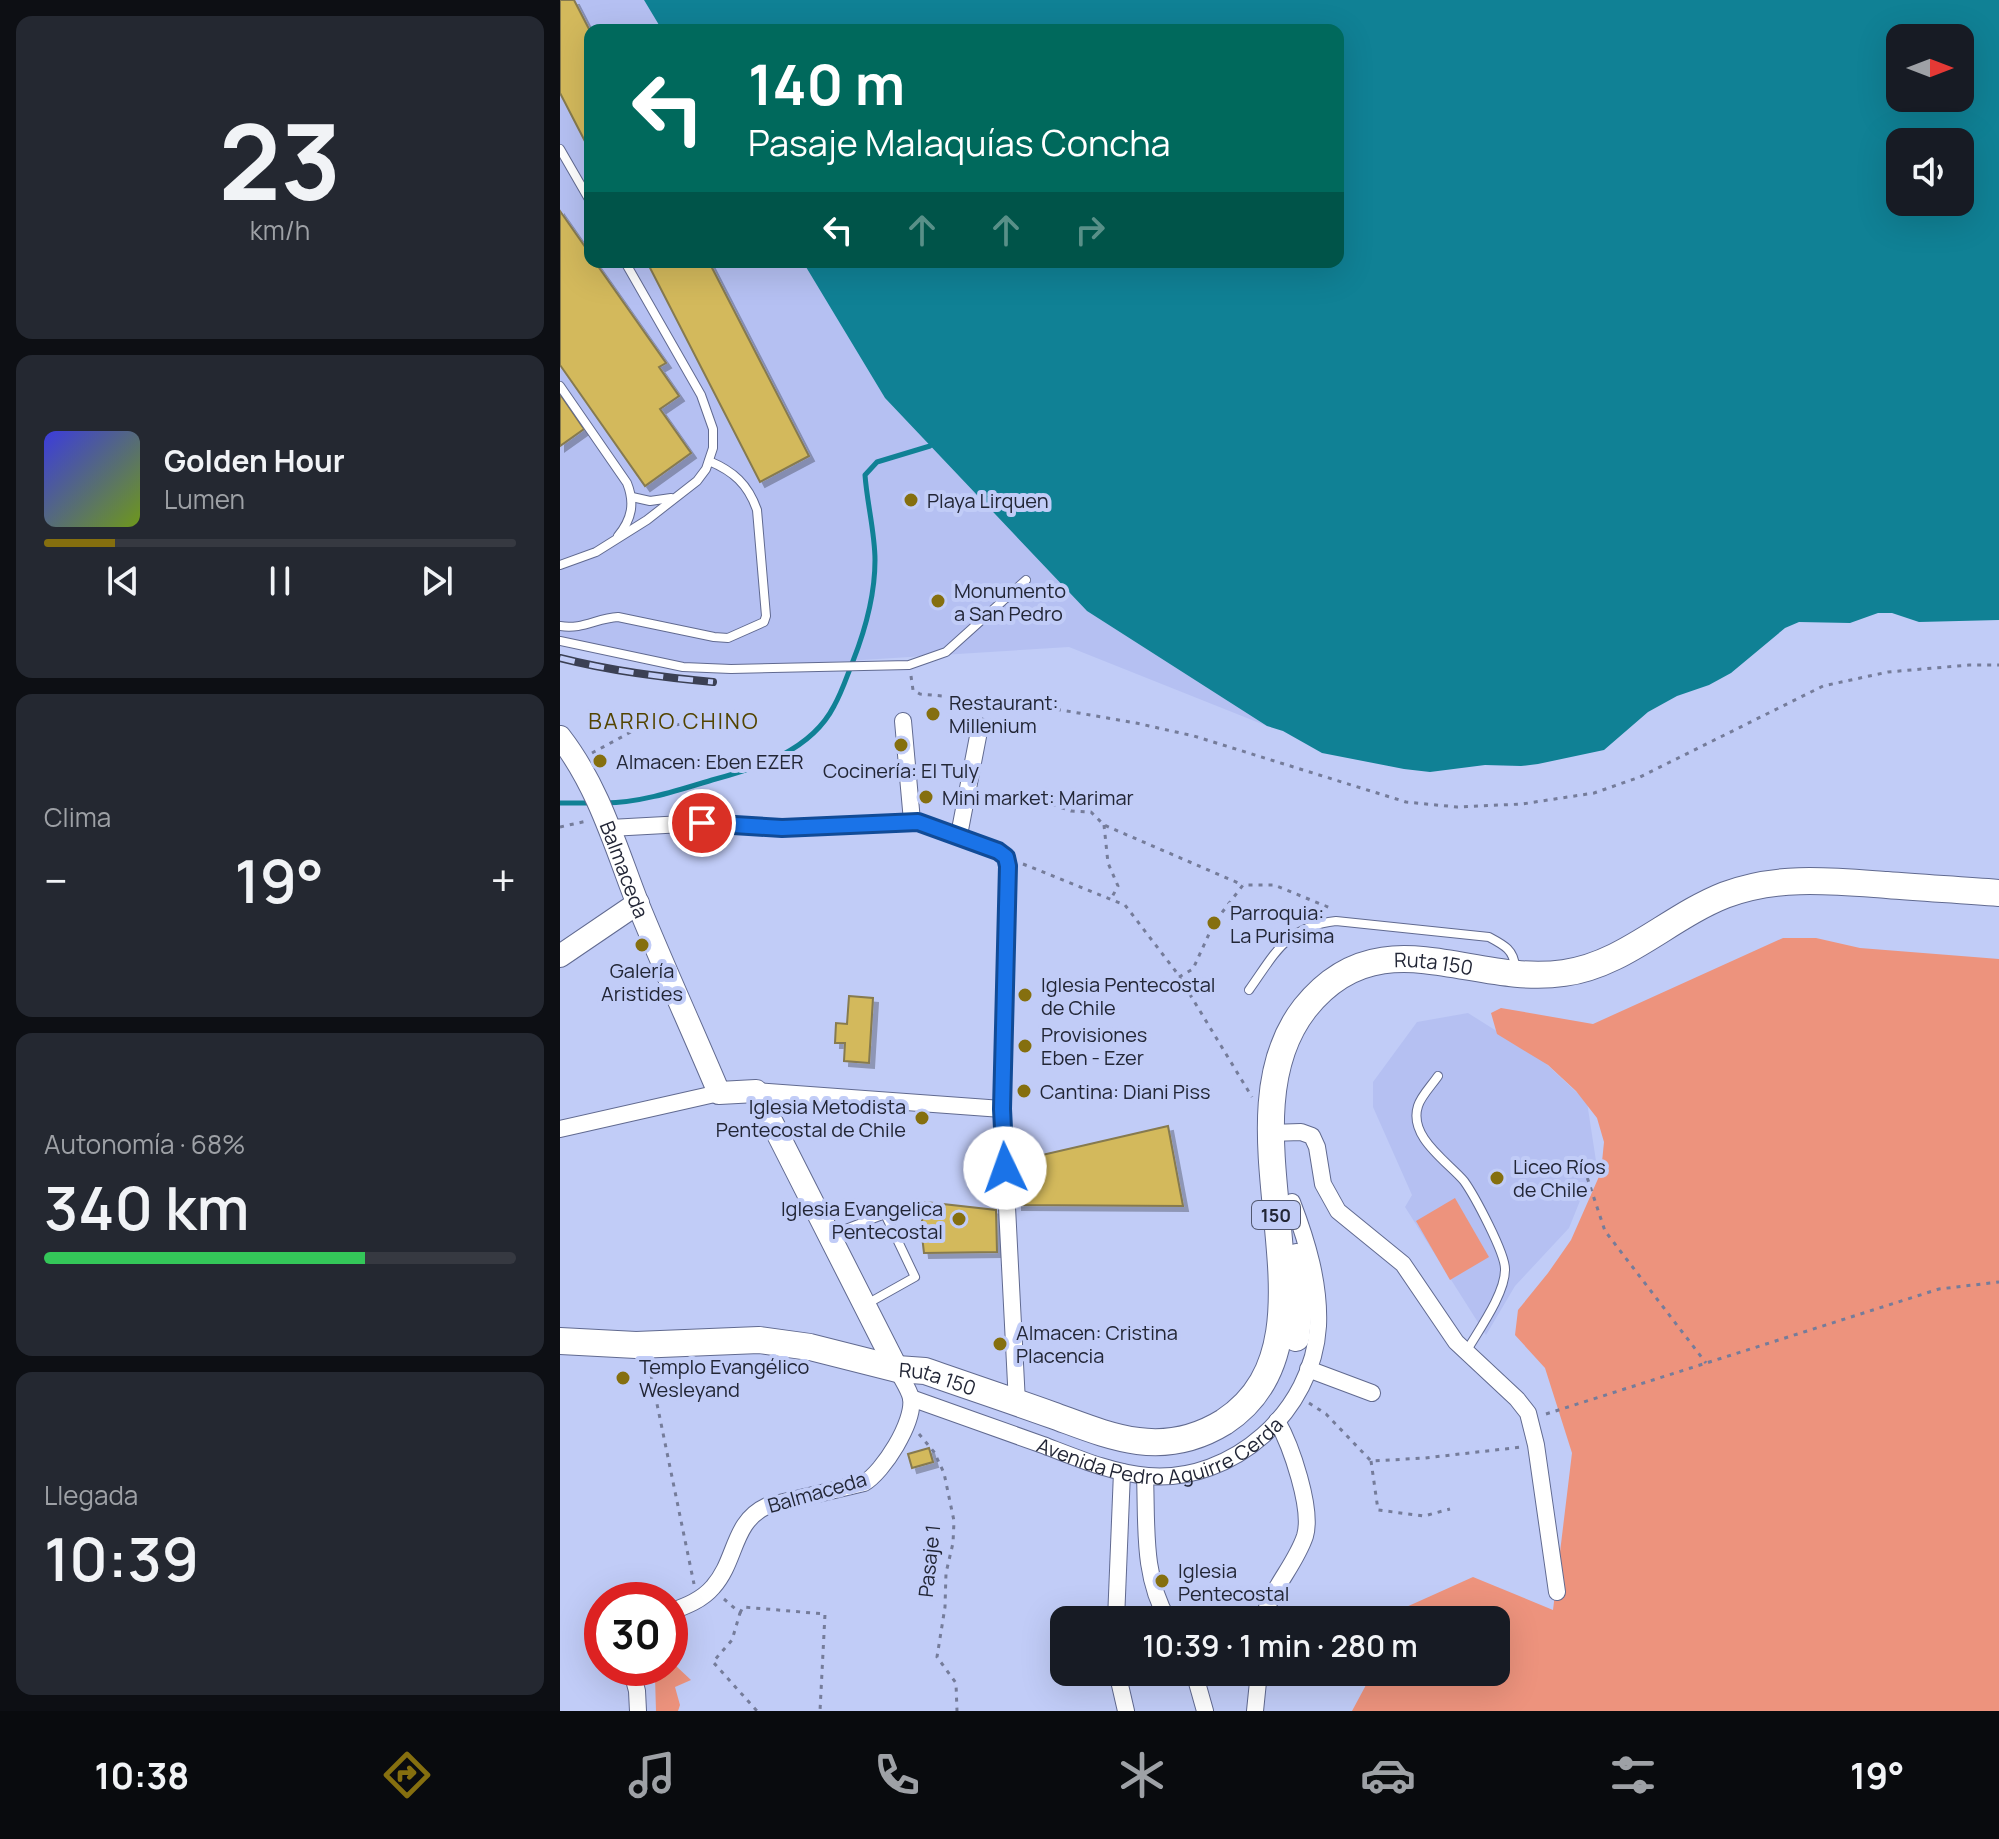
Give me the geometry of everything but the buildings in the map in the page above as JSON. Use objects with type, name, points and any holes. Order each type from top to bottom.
[{"type":"main road","name":"Ruta 150","points":[[897,1369],[925,1371],[1105,1434],[1140,1441],[1183,1439],[1207,1431],[1230,1417],[1249,1400],[1271,1364],[1281,1320],[1278,1133],[1273,1078],[1283,1047],[1305,1008],[1337,979],[1371,962],[1399,958],[1432,959],[1516,972],[1565,973],[1601,963],[1709,902],[1770,883],[1814,880],[1999,893]]},
{"type":"main road","name":"Ruta 150","points":[[897,1369],[923,1388],[1123,1456],[1177,1458],[1213,1447],[1238,1433],[1261,1414],[1279,1388],[1293,1353],[1300,1298],[1292,1202],[1278,1133],[1288,1082],[1302,1038],[1329,1004],[1347,991],[1370,980],[1394,974],[1422,974],[1527,992],[1577,988],[1612,976],[1728,910],[1783,896],[1820,895],[1999,908]]},
{"type":"main road","name":"150","points":[[560,1341],[645,1344],[737,1340],[785,1343],[897,1369]]},
{"type":"street","points":[[903,721],[912,821]]},
{"type":"street","points":[[959,835],[980,726]]},
{"type":"street","name":"Balmaceda","points":[[560,737],[578,761],[606,819],[638,903],[719,1093]]},
{"type":"street","points":[[606,819],[782,828],[912,821],[959,835],[1006,857],[1002,1109],[1017,1403]]},
{"type":"street","points":[[560,956],[638,903]]},
{"type":"street","points":[[560,1129],[719,1093],[756,1091],[1002,1109]]},
{"type":"street","points":[[756,1091],[911,1398]]},
{"type":"street","points":[[1278,1133],[1307,1133],[1314,1139],[1323,1184],[1338,1211],[1403,1264],[1451,1336],[1517,1399],[1531,1419],[1557,1592]]},
{"type":"street","name":"Avenida Pedro Aguirre Cerda","points":[[911,1398],[1122,1472],[1145,1476],[1188,1474],[1215,1466],[1252,1445],[1277,1421],[1296,1395],[1308,1369],[1317,1336],[1317,1299],[1309,1254],[1292,1202]]},
{"type":"street","points":[[1308,1369],[1372,1393]]},
{"type":"street","name":"Balmaceda","points":[[688,1604],[712,1588],[726,1567],[743,1524],[754,1513],[767,1506],[870,1480],[897,1443],[905,1426],[911,1398]]},
{"type":"street","points":[[1267,1606],[1306,1528],[1295,1464],[1277,1421]]},
{"type":"street","points":[[1117,1606],[1122,1472]]},
{"type":"street","points":[[1145,1476],[1150,1578],[1160,1606]]},
{"type":"street","points":[[636,1686],[638,1711]]},
{"type":"street","points":[[1120,1686],[1126,1711]]},
{"type":"street","points":[[1198,1686],[1205,1711]]},
{"type":"street","points":[[1255,1711],[1258,1686]]},
{"type":"lane","points":[[560,149],[584,191]]},
{"type":"lane","points":[[560,565],[596,552],[633,530],[697,481],[713,448],[713,429],[701,395],[628,268]]},
{"type":"lane","points":[[560,386],[627,483],[632,497],[626,526],[612,542]]},
{"type":"lane","points":[[560,626],[584,626],[604,618],[618,617],[728,638],[764,622],[757,510],[752,495],[729,469],[709,461]]},
{"type":"lane","points":[[632,497],[650,501],[680,494]]},
{"type":"lane","points":[[560,641],[683,667],[731,669],[909,665],[946,652],[1026,580]]},
{"type":"lane","points":[[1249,990],[1278,949],[1299,930],[1314,924],[1349,922],[1489,937],[1508,947],[1516,972]]},
{"type":"lane","points":[[1438,1076],[1418,1105],[1417,1118],[1423,1136],[1473,1195],[1503,1256],[1505,1270],[1501,1289],[1466,1353]]},
{"type":"lane","points":[[828,1235],[885,1214],[915,1277],[864,1305]]},
{"type":"path","points":[[909,665],[913,690],[920,694],[1021,703],[1136,723],[1194,736],[1406,802],[1457,807],[1522,804],[1594,793],[1640,777],[1823,686],[1888,672],[1999,665]]},
{"type":"path","points":[[578,761],[640,727],[757,717]]},
{"type":"path","points":[[969,787],[1014,802],[1028,800],[1071,811],[1091,812],[1104,825],[1243,885],[1274,885],[1338,910],[1349,922]]},
{"type":"path","points":[[560,827],[606,819]]},
{"type":"path","points":[[1104,825],[1108,863],[1118,886],[1112,898]]},
{"type":"path","points":[[1006,857],[1125,905],[1179,977],[1252,1098]]},
{"type":"path","points":[[1179,977],[1193,969],[1214,923],[1243,885]]},
{"type":"path","points":[[1581,1159],[1605,1231],[1706,1363]]},
{"type":"path","points":[[1531,1419],[1939,1289],[1999,1282]]},
{"type":"path","points":[[645,1344],[698,1600]]},
{"type":"path","points":[[1296,1395],[1326,1414],[1371,1461],[1378,1510],[1424,1516],[1450,1509]]},
{"type":"path","name":"Pasaje 1","points":[[905,1426],[924,1438],[934,1452],[950,1494],[953,1543],[946,1573],[945,1607],[937,1657],[956,1683],[957,1711]]},
{"type":"path","points":[[1371,1461],[1536,1445]]},
{"type":"path","points":[[712,1588],[740,1613]]},
{"type":"path","points":[[757,1711],[713,1662],[732,1640],[743,1607],[825,1614],[820,1711]]},
{"type":"shaded area","points":[[560,0],[644,0],[658,24],[584,24],[584,268],[807,268],[885,398],[1087,611],[1267,726],[1069,647],[703,670],[560,638]]},
{"type":"shaded area","points":[[644,0],[1999,0],[1999,620],[1919,622],[1892,613],[1878,613],[1850,623],[1799,622],[1785,628],[1731,673],[1648,712],[1604,750],[1538,764],[1485,765],[1430,772],[1322,753],[1283,731],[1267,726],[1087,611],[885,398],[807,268],[1344,268],[1344,24],[658,24]]},
{"type":"shaded area","points":[[1783,938],[1816,938],[1860,948],[1999,959],[1999,1711],[1352,1711],[1365,1686],[1510,1686],[1510,1606],[1408,1606],[1473,1577],[1553,1610],[1572,1453],[1545,1368],[1515,1335],[1518,1310],[1571,1240],[1601,1172],[1604,1142],[1597,1118],[1576,1091],[1548,1065],[1497,1034],[1491,1013],[1501,1008],[1593,1024]]},
{"type":"shaded area","name":"Liceo Ríos de Chile","points":[[1468,1013],[1541,1059],[1587,1102],[1596,1161],[1569,1228],[1515,1286],[1486,1335],[1405,1207],[1412,1195],[1373,1107],[1373,1082],[1417,1022]]},
{"type":"shaded area","points":[[1455,1198],[1489,1257],[1450,1280],[1416,1221]]},
{"type":"shaded area","points":[[655,1686],[677,1686],[678,1711],[656,1711]]},
{"type":"waterway","points":[[605,803],[659,795],[747,770],[797,746],[824,722],[844,684],[869,612],[875,550],[865,475],[877,462],[930,446]]},
{"type":"waterway","points":[[560,803],[591,803]]},
{"type":"railway","points":[[560,658],[636,673],[713,682]]},
{"type":"place","name":"Playa Lirquen","points":[[911,500]]},
{"type":"place","name":"Monumento a San Pedro","points":[[938,601]]},
{"type":"place","name":"Restaurant: Millenium","points":[[933,714]]},
{"type":"place","name":"Cocinería: El Tuly","points":[[901,745]]},
{"type":"place","name":"Almacen: Eben EZER","points":[[600,761]]},
{"type":"place","name":"Mini market: Marimar","points":[[926,797]]},
{"type":"place","name":"Parroquia: La Purisima","points":[[1214,923]]},
{"type":"place","name":"Galería Aristides","points":[[642,945]]},
{"type":"place","name":"Iglesia Pentecostal de Chile","points":[[1025,995]]},
{"type":"place","name":"Provisiones Eben - Ezer","points":[[1025,1046]]},
{"type":"place","name":"Cantina: Diani Piss","points":[[1024,1091]]},
{"type":"place","name":"Iglesia Metodista Pentecostal de Chile","points":[[922,1118]]},
{"type":"place","name":"Liceo Ríos de Chile","points":[[1497,1178]]},
{"type":"place","name":"Iglesia Evangelica Pentecostal","points":[[959,1219]]},
{"type":"place","name":"Almacen: Cristina Placencia","points":[[1000,1344]]},
{"type":"place","name":"Templo Evangélico Wesleyand","points":[[623,1378]]},
{"type":"place","name":"Iglesia Pentecostal","points":[[1162,1581]]},
{"type":"district","name":"BARRIO CHINO","points":[[674,721]]},
{"type":"route","points":[[702,823],[782,828],[918,822],[998,851],[1006,857],[1002,1109],[1005,1168]]}]
